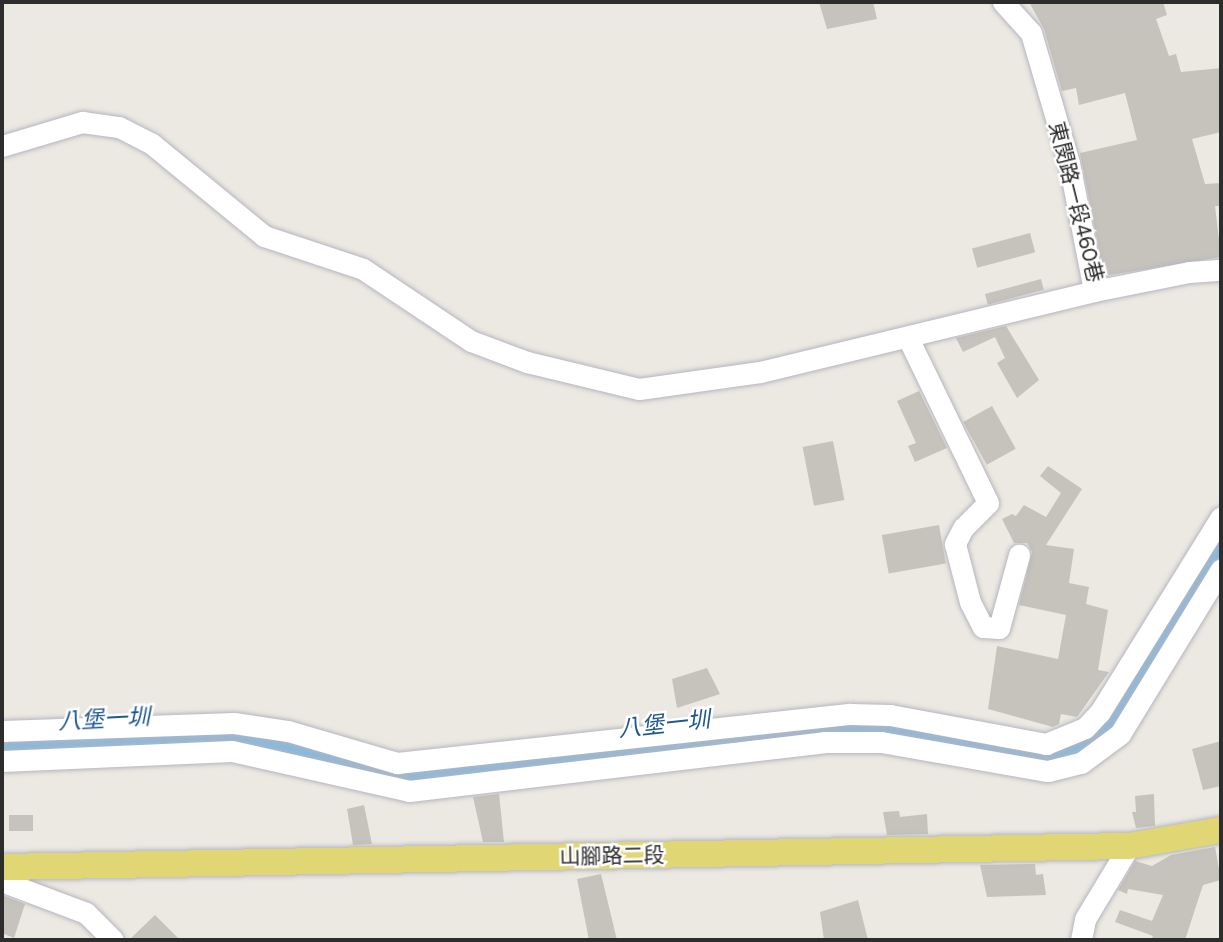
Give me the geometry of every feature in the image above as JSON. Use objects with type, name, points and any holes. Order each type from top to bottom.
[{"type":"main road","name":"山腳路二段","points":[[2,868],[1129,846],[1221,830]]},
{"type":"lane","name":"東閔路一段460巷","points":[[1003,2],[1031,33],[1069,163],[1094,291],[1189,272],[1221,271]]},
{"type":"lane","points":[[2,146],[82,122],[119,127],[152,144],[264,236],[363,269],[471,341],[581,376],[639,389],[760,372],[909,340],[1094,291]]},
{"type":"lane","points":[[909,340],[988,503],[963,528],[955,544],[970,602],[983,627],[999,628],[1019,555]]},
{"type":"lane","points":[[2,731],[234,723],[288,731],[397,763],[850,714],[890,715],[1046,744],[1085,727],[1100,712],[1221,517]]},
{"type":"lane","points":[[2,761],[232,751],[409,791],[824,741],[881,742],[1048,771],[1081,762],[1120,734],[1221,569]]},
{"type":"lane","points":[[1080,940],[1085,919],[1129,846]]},
{"type":"lane","points":[[2,868],[9,884],[86,913],[113,940]]},
{"type":"building","points":[[819,2],[873,2],[877,19],[827,29]]},
{"type":"building","points":[[1029,2],[1163,2],[1167,15],[1156,19],[1169,56],[1176,54],[1181,72],[1221,68],[1221,132],[1192,139],[1205,184],[1221,183],[1221,206],[1215,206],[1221,257],[1104,276],[1080,153],[1137,140],[1125,93],[1079,105],[1076,88],[1062,91],[1044,29]]},
{"type":"building","points":[[1030,233],[1035,252],[977,268],[972,249]]},
{"type":"building","points":[[1041,279],[1044,290],[988,305],[985,294]]},
{"type":"building","points":[[1006,326],[1039,380],[1017,398],[997,363],[1005,358],[995,337],[963,352],[956,338]]},
{"type":"building","points":[[919,391],[947,448],[915,462],[908,446],[916,443],[897,401]]},
{"type":"building","points":[[992,406],[1016,449],[987,465],[963,422]]},
{"type":"building","points":[[833,441],[844,500],[814,506],[803,447]]},
{"type":"building","points":[[1048,466],[1082,489],[1046,545],[1074,549],[1069,583],[1089,587],[1086,604],[1108,610],[1098,670],[1109,672],[1077,717],[1061,714],[1059,724],[1053,727],[988,709],[997,646],[1058,659],[1066,615],[1019,605],[1032,552],[1027,543],[1014,543],[1002,519],[1012,514],[1016,516],[1024,505],[1046,517],[1061,493],[1040,476]]},
{"type":"building","points":[[939,525],[946,563],[889,573],[882,535]]},
{"type":"building","points":[[707,668],[720,694],[677,708],[672,679]]},
{"type":"building","points":[[1221,741],[1221,786],[1203,790],[1192,749]]},
{"type":"building","points":[[499,794],[504,842],[483,842],[473,797]]},
{"type":"building","points":[[1154,794],[1155,826],[1136,828],[1132,812],[1136,812],[1135,796]]},
{"type":"building","points":[[364,805],[372,844],[353,845],[347,809]]},
{"type":"building","points":[[899,811],[900,817],[927,814],[928,834],[887,835],[883,812]]},
{"type":"building","points":[[9,815],[33,815],[33,831],[9,831]]},
{"type":"building","points":[[1215,847],[1221,880],[1203,885],[1185,940],[1151,940],[1153,936],[1115,922],[1120,910],[1152,921],[1163,895],[1128,889],[1127,894],[1118,890],[1135,861],[1152,866],[1171,855]]},
{"type":"building","points":[[1035,864],[1036,875],[1043,874],[1046,895],[987,897],[980,865]]},
{"type":"building","points":[[601,874],[617,940],[589,940],[577,879]]},
{"type":"building","points":[[2,895],[25,904],[14,938],[2,933]]},
{"type":"building","points":[[858,900],[868,940],[824,940],[820,912]]},
{"type":"building","points":[[155,915],[180,940],[129,940]]},
{"type":"waterway","name":"八堡一圳","points":[[2,747],[218,735],[302,749],[405,775],[854,727],[1040,755],[1067,752],[1098,736],[1123,706],[1221,539]]}]
